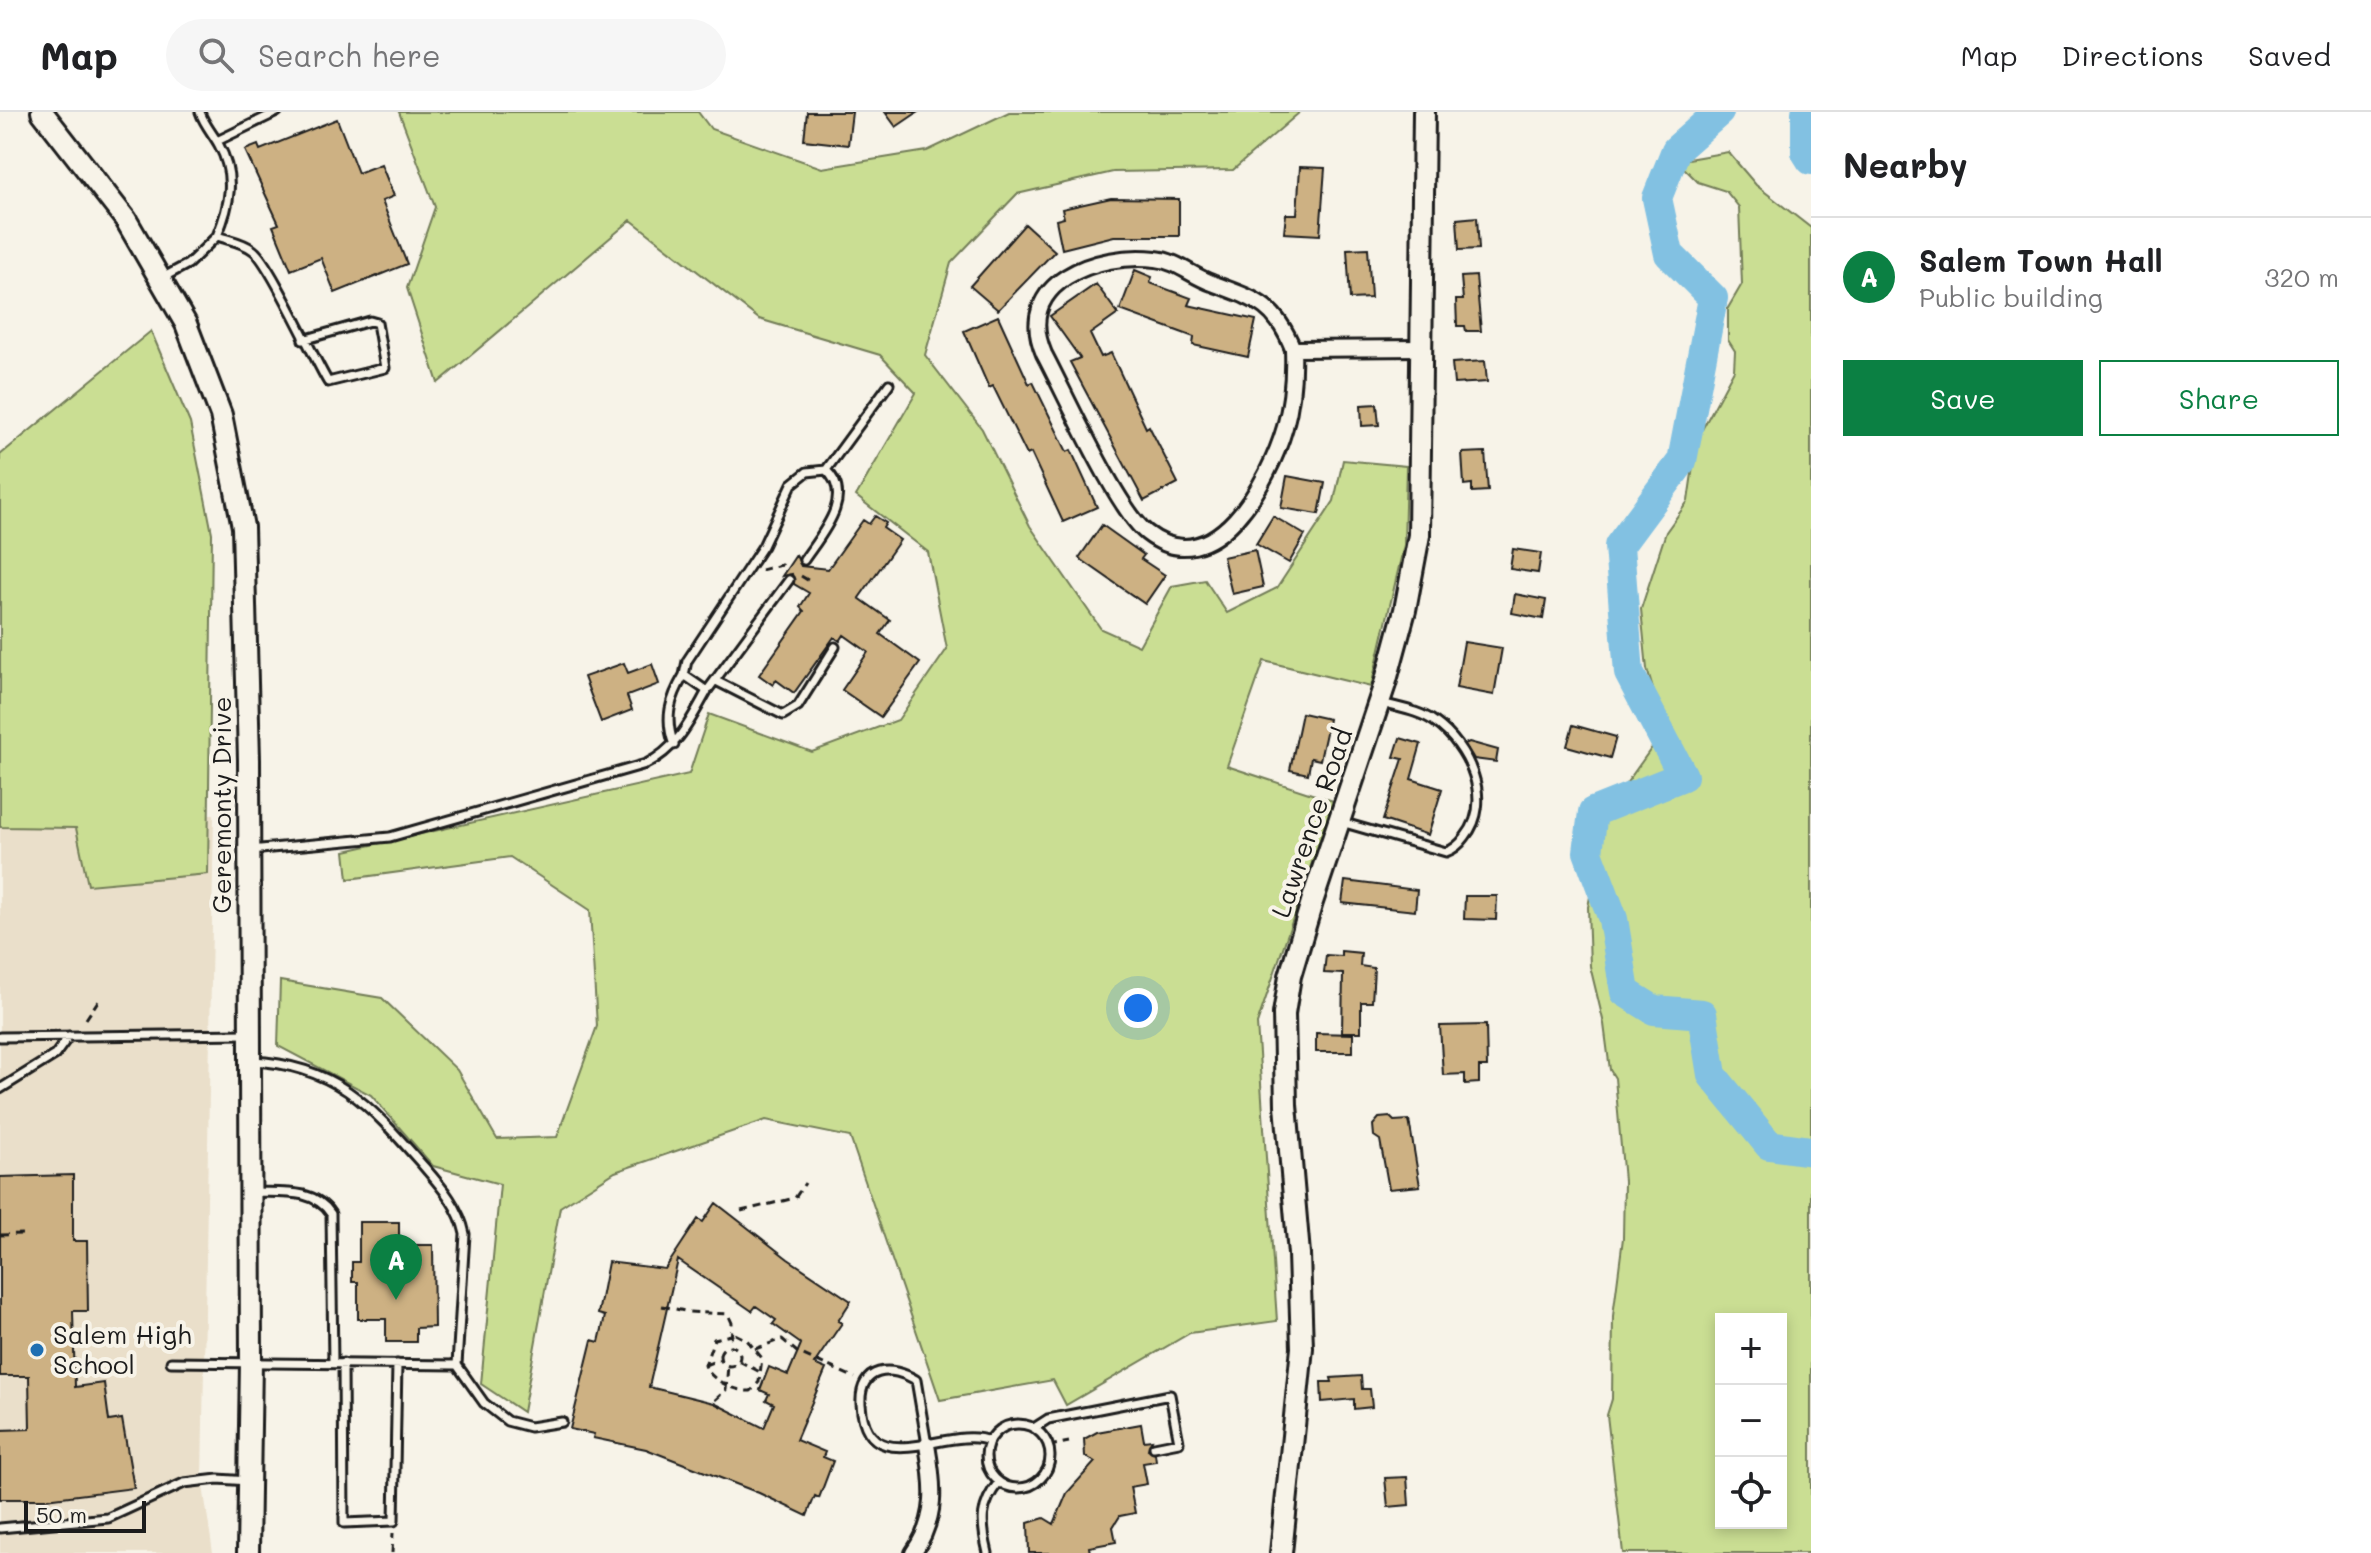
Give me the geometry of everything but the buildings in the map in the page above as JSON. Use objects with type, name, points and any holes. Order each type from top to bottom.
[{"type":"street","name":"Geremonty Drive","points":[[42,112],[106,191],[162,278],[209,379],[234,470],[243,527],[247,604],[250,1034],[248,1553]]},
{"type":"street","name":"Lawrence Road","points":[[1281,1553],[1302,1348],[1299,1254],[1286,1105],[1284,1014],[1290,976],[1380,702],[1405,610],[1419,535],[1424,112]]},
{"type":"street","points":[[1159,259],[1258,300],[1276,317],[1293,349],[1292,392],[1285,428],[1244,507],[1227,531],[1214,540],[1200,546],[1173,546],[1149,535],[1125,506],[1044,354],[1038,341],[1036,315],[1047,293],[1080,271],[1107,261],[1159,259]]},
{"type":"street","points":[[1293,349],[1423,348]]},
{"type":"street","points":[[913,1553],[930,1522],[934,1503],[927,1445]]},
{"type":"lane","points":[[162,278],[188,264],[217,236],[231,184],[226,157],[200,112]]},
{"type":"lane","points":[[217,141],[277,112]]},
{"type":"lane","points":[[217,236],[239,243],[260,256],[303,340],[328,382],[385,368],[377,323],[370,321],[303,340]]},
{"type":"lane","points":[[674,745],[668,731],[669,704],[684,675],[687,661],[763,546],[792,484],[807,472],[826,470],[889,384]]},
{"type":"lane","points":[[804,560],[836,508],[837,486],[826,470]]},
{"type":"lane","points":[[248,850],[353,843],[431,828],[624,772],[658,758],[674,745],[707,691],[789,580]]},
{"type":"lane","points":[[716,681],[783,715],[798,706],[835,647]]},
{"type":"lane","points":[[684,675],[707,691]]},
{"type":"lane","points":[[1340,822],[1446,852],[1459,845],[1477,817],[1479,790],[1475,776],[1442,729],[1419,714],[1380,702]]},
{"type":"lane","points":[[0,1037],[250,1034]]},
{"type":"lane","points":[[0,1089],[55,1055],[69,1036]]},
{"type":"lane","points":[[250,1061],[296,1066],[350,1090],[375,1111],[442,1187],[462,1217],[465,1234],[457,1365],[484,1403],[507,1421],[530,1427],[562,1422]]},
{"type":"lane","points":[[250,1192],[299,1193],[317,1199],[331,1214],[333,1363]]},
{"type":"lane","points":[[171,1362],[457,1365]]},
{"type":"lane","points":[[343,1363],[344,1523],[394,1521],[397,1364]]},
{"type":"lane","points":[[927,1445],[916,1380],[894,1370],[874,1373],[861,1393],[863,1415],[872,1434],[893,1447],[927,1445],[964,1437],[989,1441]]},
{"type":"lane","points":[[1034,1428],[1048,1419],[1170,1395],[1179,1442],[1154,1447]]},
{"type":"lane","points":[[1013,1424],[1034,1428],[1049,1446],[1049,1466],[1036,1483],[1015,1489],[999,1482],[985,1462],[989,1441],[1003,1427],[1013,1424]]},
{"type":"lane","points":[[0,1528],[108,1518],[184,1483],[210,1479],[250,1481]]},
{"type":"lane","points":[[988,1553],[981,1516],[983,1506],[999,1482]]},
{"type":"path","points":[[86,1019],[98,1001]]},
{"type":"path","points":[[741,1211],[795,1198],[805,1183]]},
{"type":"path","points":[[0,1235],[22,1234]]},
{"type":"path","points":[[662,1306],[689,1312],[728,1314],[731,1346]]},
{"type":"path","points":[[731,1334],[744,1337],[762,1358],[759,1382],[751,1391],[740,1390],[711,1377],[705,1365],[714,1339],[731,1334]]},
{"type":"path","points":[[755,1349],[782,1339],[797,1352],[842,1370]]},
{"type":"path","points":[[721,1359],[723,1350],[731,1346]]},
{"type":"path","points":[[731,1346],[739,1352],[739,1361]]},
{"type":"path","points":[[705,1365],[721,1359]]},
{"type":"path","points":[[721,1359],[728,1365]]},
{"type":"path","points":[[728,1365],[739,1361],[760,1372]]},
{"type":"path","points":[[715,1400],[724,1394],[728,1365]]},
{"type":"path","points":[[1049,1446],[1069,1442]]},
{"type":"path","points":[[392,1553],[394,1521]]},
{"type":"shaded area","points":[[0,814],[214,814],[202,1479],[213,1553],[0,1553]]},
{"type":"green space","points":[[399,112],[698,112],[711,129],[822,168],[927,151],[1009,112],[1300,112],[1233,170],[1113,172],[1017,194],[951,263],[925,355],[982,429],[1030,526],[1101,629],[1139,646],[1172,586],[1205,580],[1227,613],[1277,588],[1334,501],[1343,460],[1406,466],[1404,545],[1371,687],[1264,661],[1227,766],[1333,801],[1257,1024],[1277,1321],[1190,1333],[1066,1405],[1053,1380],[940,1400],[850,1137],[766,1120],[615,1172],[560,1207],[523,1412],[481,1384],[500,1184],[433,1166],[371,1095],[278,1046],[280,981],[382,998],[457,1070],[497,1139],[557,1137],[597,1026],[590,910],[510,857],[348,879],[345,851],[689,774],[709,714],[812,752],[898,720],[947,649],[928,552],[856,496],[916,393],[880,355],[759,319],[631,220],[438,383],[407,288],[435,207]]},
{"type":"green space","points":[[1728,152],[1756,185],[1811,228],[1811,1553],[1623,1553],[1607,1415],[1612,1399],[1613,1316],[1623,1238],[1624,1181],[1615,1078],[1610,1070],[1604,1024],[1590,966],[1588,907],[1606,812],[1665,729],[1647,669],[1641,609],[1666,532],[1688,501],[1697,439],[1734,370],[1735,351],[1728,340],[1728,308],[1742,284],[1739,207],[1726,191],[1698,182],[1677,161]]},
{"type":"green space","points":[[151,331],[190,423],[212,533],[208,874],[88,885],[76,828],[0,827],[0,455]]},
{"type":"waterway","points":[[1719,112],[1676,150],[1657,198],[1669,254],[1713,298],[1682,461],[1619,546],[1629,673],[1683,776],[1593,812],[1588,852],[1613,919],[1625,992],[1654,1010],[1702,1014],[1712,1075],[1769,1145],[1811,1151]]},
{"type":"waterway","points":[[1806,112],[1806,152],[1811,160]]},
{"type":"place","name":"Salem Town Hall","points":[[396,1300]]},
{"type":"place","name":"Salem High School","points":[[37,1350]]}]
